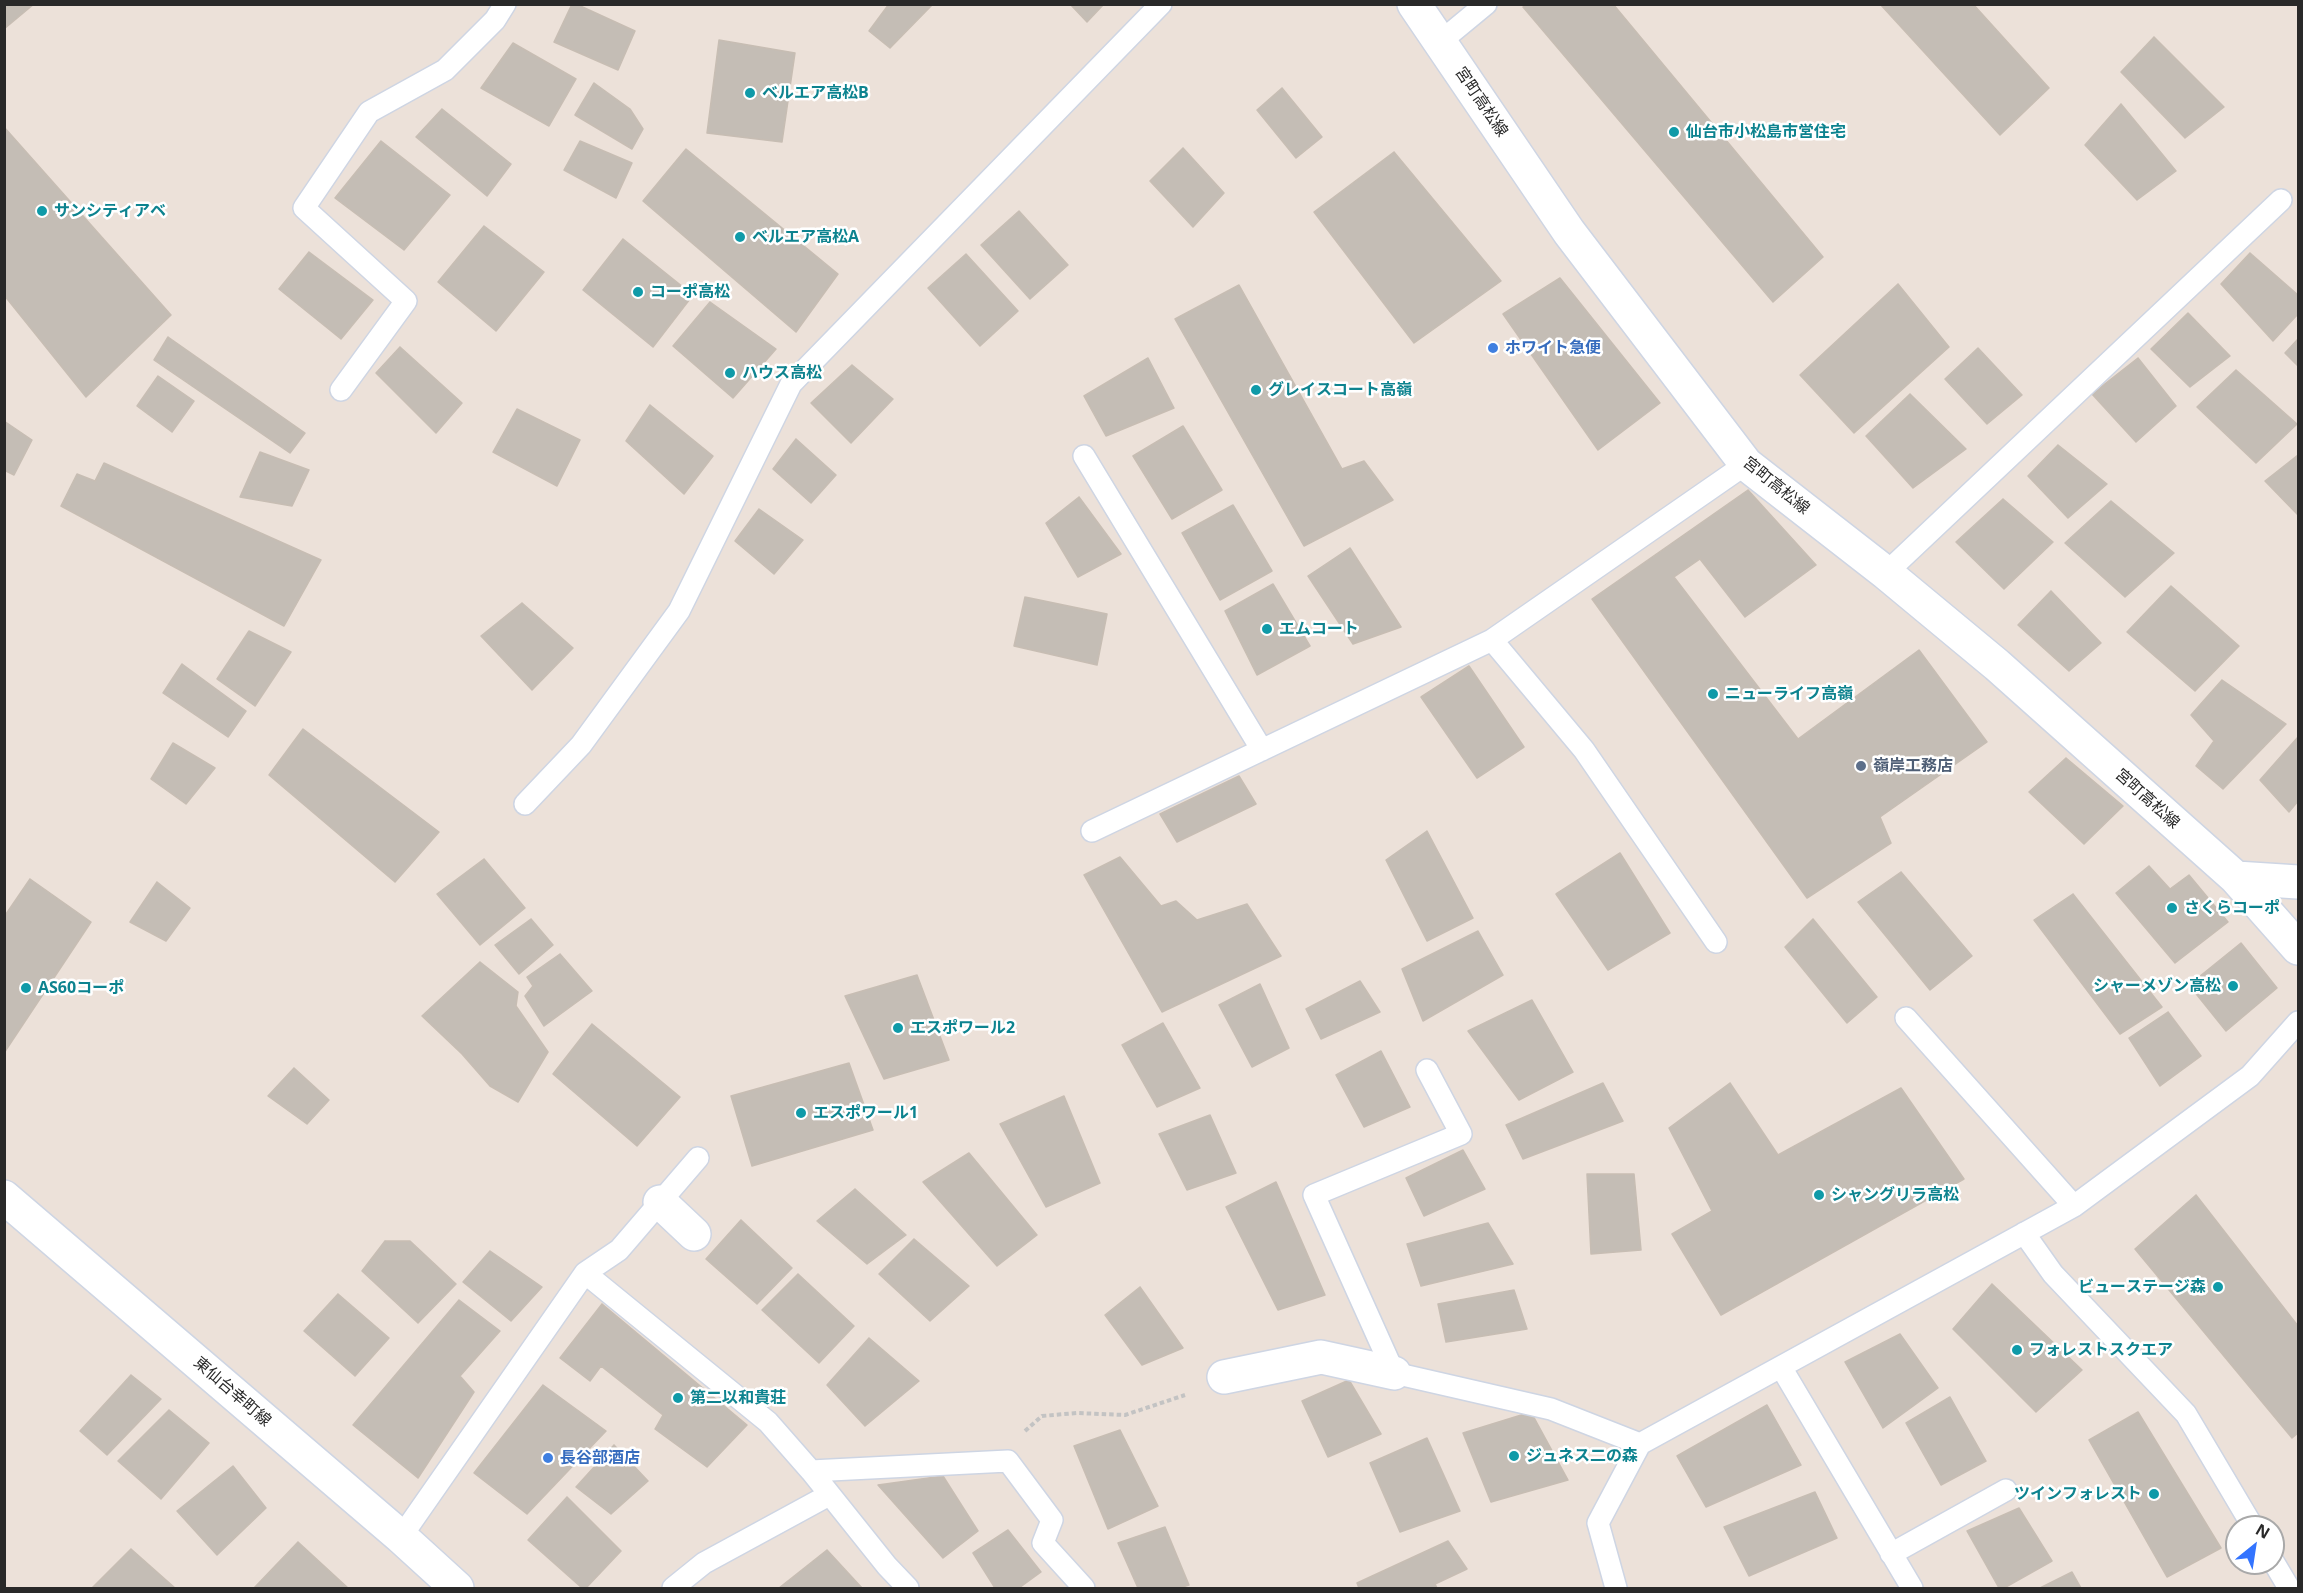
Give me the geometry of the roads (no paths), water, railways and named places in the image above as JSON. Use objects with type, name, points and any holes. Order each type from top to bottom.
[{"type":"street","name":"宮町高松線","points":[[1414,4],[1569,232],[1746,464],[1886,573],[1997,665],[2236,878],[2298,948]]},
{"type":"street","points":[[2236,878],[2298,882]]},
{"type":"street","name":"東仙台幸町線","points":[[4,1197],[458,1588]]},
{"type":"street","points":[[660,1202],[694,1234]]},
{"type":"street","points":[[1224,1377],[1321,1357],[1394,1373]]},
{"type":"lane","points":[[340,390],[406,301],[304,208],[369,112],[445,69],[495,20],[505,4]]},
{"type":"lane","points":[[525,804],[581,745],[679,611],[791,384],[1161,4]]},
{"type":"lane","points":[[1440,42],[1486,4]]},
{"type":"lane","points":[[1886,573],[2280,200]]},
{"type":"lane","points":[[1084,456],[1262,750]]},
{"type":"lane","points":[[1092,831],[1492,639],[1746,464]]},
{"type":"lane","points":[[1492,639],[1584,750],[1716,942]]},
{"type":"lane","points":[[1906,1018],[2074,1206]]},
{"type":"lane","points":[[1616,1588],[1598,1523],[1640,1444],[2074,1206],[2250,1076],[2298,1022]]},
{"type":"lane","points":[[1427,1070],[1461,1134],[1314,1195],[1394,1373],[1551,1409],[1640,1444]]},
{"type":"lane","points":[[401,1537],[585,1273],[619,1250],[698,1158]]},
{"type":"lane","points":[[2024,1233],[2053,1274],[2186,1414],[2246,1515]]},
{"type":"lane","points":[[585,1273],[768,1422],[908,1588]]},
{"type":"lane","points":[[1781,1367],[1912,1588]]},
{"type":"lane","points":[[811,1471],[1008,1461],[1052,1520],[1043,1543],[1084,1588]]},
{"type":"lane","points":[[1891,1554],[2006,1490]]},
{"type":"lane","points":[[673,1588],[704,1563],[829,1495]]},
{"type":"lane","points":[[2281,1575],[2289,1588]]},
{"type":"place","name":"ベルエア高松B","points":[[750,93]]},
{"type":"place","name":"仙台市小松島市営住宅","points":[[1674,132]]},
{"type":"place","name":"サンシティアベ","points":[[42,211]]},
{"type":"place","name":"ベルエア高松A","points":[[740,237]]},
{"type":"place","name":"コーポ高松","points":[[638,292]]},
{"type":"place","name":"ホワイト急便","points":[[1493,348]]},
{"type":"place","name":"ハウス高松","points":[[730,373]]},
{"type":"place","name":"グレイスコート高嶺","points":[[1256,390]]},
{"type":"place","name":"エムコート","points":[[1267,629]]},
{"type":"place","name":"ニューライフ高嶺","points":[[1713,694]]},
{"type":"place","name":"嶺岸工務店","points":[[1861,766]]},
{"type":"place","name":"さくらコーポ","points":[[2172,908]]},
{"type":"place","name":"シャーメゾン高松","points":[[2233,986]]},
{"type":"place","name":"AS60コーポ","points":[[26,988]]},
{"type":"place","name":"エスポワール2","points":[[898,1028]]},
{"type":"place","name":"エスポワール1","points":[[801,1113]]},
{"type":"place","name":"シャングリラ高松","points":[[1819,1195]]},
{"type":"place","name":"ビューステージ森","points":[[2218,1287]]},
{"type":"place","name":"フォレストスクエア","points":[[2017,1350]]},
{"type":"place","name":"第二以和貴荘","points":[[678,1398]]},
{"type":"place","name":"ジュネス二の森","points":[[1514,1456]]},
{"type":"place","name":"長谷部酒店","points":[[548,1458]]},
{"type":"place","name":"ツインフォレスト","points":[[2154,1494]]}]
